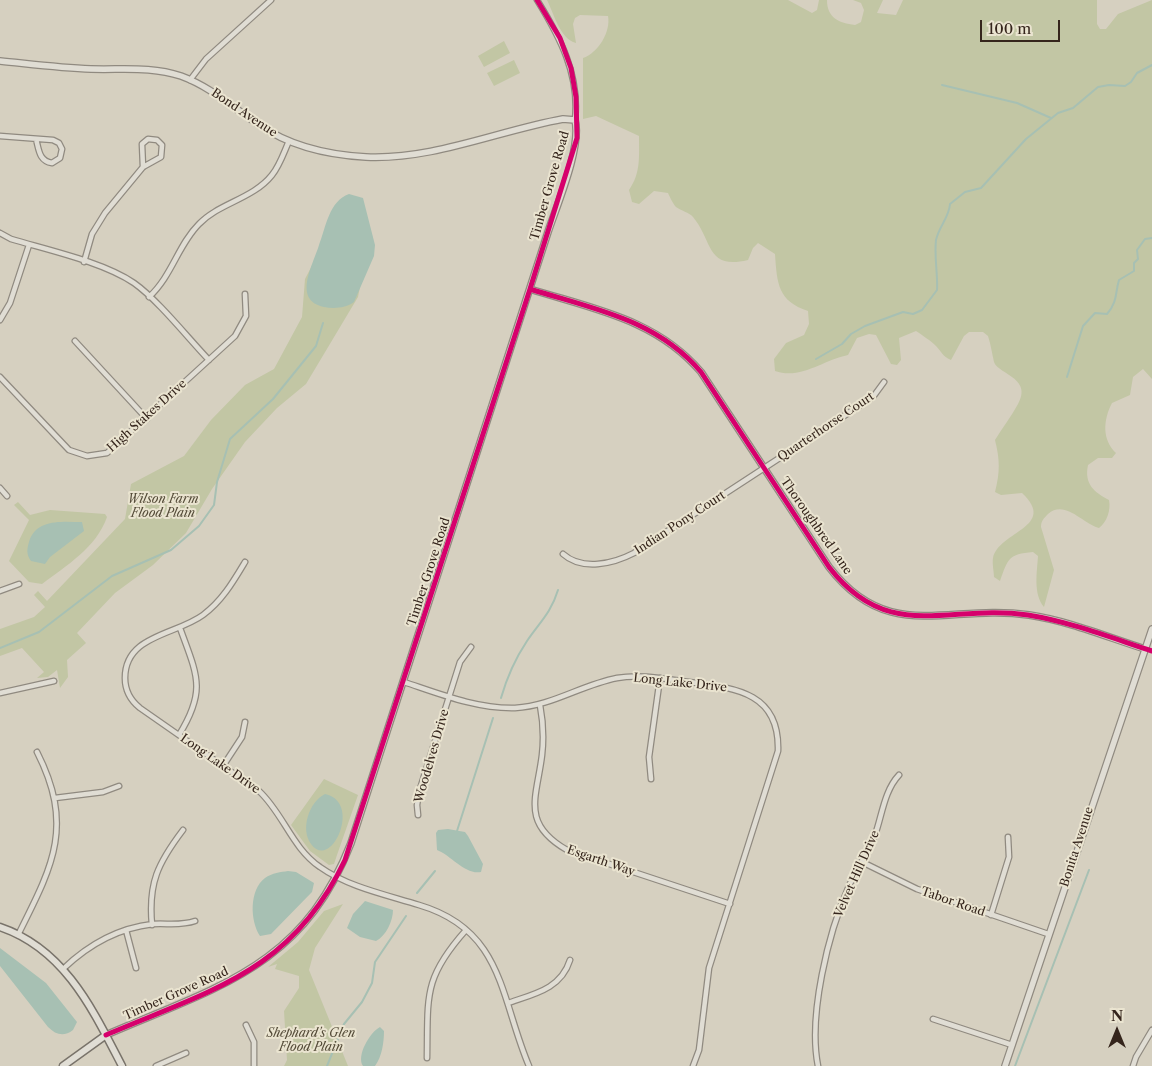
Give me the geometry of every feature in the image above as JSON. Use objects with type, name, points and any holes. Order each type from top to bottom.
[{"type":"main road","points":[[0,927],[18,935],[40,949],[63,968],[82,993],[122,1066]]},
{"type":"main road","points":[[63,1066],[106,1035]]},
{"type":"street","points":[[190,80],[206,58],[271,0]]},
{"type":"street","name":"Timber Grove Road","points":[[106,1035],[224,985],[260,964],[279,950],[305,925],[337,876],[351,843],[573,154],[577,131],[575,89],[568,60],[557,32],[536,0]]},
{"type":"street","name":"Bond Avenue","points":[[0,61],[92,69],[140,68],[164,72],[190,80],[214,92],[267,130],[289,141],[326,152],[347,155],[401,157],[544,123],[575,120]]},
{"type":"street","points":[[0,136],[36,139],[57,141],[62,149],[60,158],[52,163],[44,160],[40,155],[36,139]]},
{"type":"street","points":[[84,262],[97,224],[143,167],[161,157],[162,145],[157,140],[148,139],[142,144],[143,167]]},
{"type":"street","points":[[149,297],[163,282],[195,228],[213,212],[252,192],[268,180],[280,163],[289,141]]},
{"type":"street","points":[[0,233],[127,278],[149,297],[209,360]]},
{"type":"street","points":[[0,320],[10,303],[30,244]]},
{"type":"street","name":"Thoroughbred Lane","points":[[530,288],[634,322],[672,343],[701,372],[837,578],[870,604],[910,617],[979,612],[1028,615],[1063,622],[1152,652]]},
{"type":"street","name":"High Stakes Drive","points":[[0,377],[63,444],[81,455],[95,456],[107,453],[240,330],[246,316],[245,294]]},
{"type":"street","points":[[75,341],[146,418]]},
{"type":"street","name":"Quarterhorse Court","points":[[764,468],[873,397],[884,382]]},
{"type":"street","name":"Indian Pony Court","points":[[562,554],[573,561],[596,564],[627,557],[764,468]]},
{"type":"street","points":[[0,488],[7,496]]},
{"type":"street","name":"Long Lake Drive","points":[[245,562],[225,594],[201,617],[180,628],[142,643],[132,654],[125,675],[129,695],[135,704],[266,798],[305,854],[318,866],[337,876],[386,895],[432,909],[452,919],[479,942],[492,961],[529,1066]]},
{"type":"street","points":[[0,591],[19,584]]},
{"type":"street","points":[[179,735],[194,707],[198,688],[194,666],[180,628]]},
{"type":"street","name":"Bonita Avenue","points":[[1005,1066],[1152,629]]},
{"type":"street","name":"Woodelves Drive","points":[[418,815],[419,792],[460,662],[471,647]]},
{"type":"street","name":"Long Lake Drive","points":[[404,682],[450,697],[496,707],[540,705],[611,680],[636,676],[728,688],[746,693],[769,712],[777,730],[778,741],[775,763],[709,968],[698,1050],[693,1066]]},
{"type":"street","points":[[652,779],[649,758],[660,678]]},
{"type":"street","points":[[0,693],[54,680]]},
{"type":"street","name":"Esgarth Way","points":[[540,705],[543,748],[534,800],[540,826],[552,840],[567,850],[730,904]]},
{"type":"street","points":[[223,766],[242,737],[245,722]]},
{"type":"street","points":[[18,935],[45,881],[53,858],[57,829],[55,798],[51,782],[37,752]]},
{"type":"street","name":"Velvet Hill Drive","points":[[818,1066],[815,1049],[815,1023],[828,953],[843,900],[879,825],[890,787],[899,775]]},
{"type":"street","points":[[55,798],[102,792],[119,786]]},
{"type":"street","points":[[152,924],[151,894],[155,876],[163,858],[183,830]]},
{"type":"street","points":[[991,914],[1009,857],[1008,837]]},
{"type":"street","name":"Tabor Road","points":[[862,862],[917,889],[1048,934]]},
{"type":"street","points":[[63,968],[87,948],[126,930],[152,924],[186,925],[195,921]]},
{"type":"street","points":[[126,930],[136,968]]},
{"type":"street","points":[[427,1058],[428,1004],[432,979],[447,952],[466,930]]},
{"type":"street","points":[[508,1003],[551,986],[563,977],[570,960]]},
{"type":"street","points":[[933,1019],[1012,1045]]},
{"type":"street","points":[[246,1025],[254,1042],[254,1066]]},
{"type":"street","points":[[1133,1066],[1136,1057],[1152,1031]]},
{"type":"street","points":[[156,1066],[186,1053]]},
{"type":"green space","points":[[547,0],[788,0],[812,13],[817,10],[819,0],[827,0],[829,11],[835,18],[844,23],[855,25],[861,22],[864,10],[861,3],[853,0],[883,0],[877,13],[896,15],[903,0],[1097,0],[1097,24],[1100,29],[1106,29],[1118,14],[1152,0],[1152,379],[1143,369],[1133,377],[1130,395],[1112,403],[1107,416],[1105,430],[1108,442],[1116,453],[1112,458],[1098,458],[1088,465],[1087,477],[1091,487],[1109,500],[1109,512],[1104,522],[1099,528],[1061,509],[1054,510],[1042,521],[1041,527],[1054,570],[1044,607],[1038,596],[1037,589],[1038,556],[1033,552],[1014,556],[1007,563],[1000,581],[994,577],[993,558],[997,549],[1023,528],[1034,514],[1031,504],[1022,493],[1001,495],[995,492],[999,466],[995,440],[1018,404],[1021,388],[1018,382],[994,362],[988,336],[983,332],[969,332],[964,336],[951,360],[932,342],[916,331],[899,338],[901,360],[897,365],[891,364],[876,335],[869,334],[857,338],[848,355],[794,373],[775,371],[774,359],[786,343],[804,335],[809,324],[808,311],[790,302],[781,290],[778,283],[775,254],[758,243],[753,248],[748,260],[724,261],[712,251],[693,217],[676,207],[668,193],[654,191],[639,204],[632,202],[629,190],[636,177],[639,157],[639,136],[596,116],[583,119],[583,58],[594,52],[602,41],[607,29],[608,16],[580,15],[575,18],[573,24],[576,43],[566,37],[555,19]]},
{"type":"green space","points":[[504,41],[510,53],[484,67],[478,56]]},
{"type":"green space","points":[[514,60],[520,73],[494,86],[487,73]]},
{"type":"green space","name":"Wilson Farm Flood Plain","points":[[317,256],[364,266],[358,297],[306,384],[277,408],[245,442],[212,489],[186,533],[153,565],[115,593],[77,633],[86,643],[67,660],[68,677],[60,688],[57,670],[48,677],[37,678],[44,672],[22,648],[0,656],[0,629],[34,617],[45,607],[34,595],[38,591],[47,601],[125,519],[131,484],[184,456],[211,420],[245,385],[274,369],[302,317],[305,279]]},
{"type":"green space","points":[[18,502],[30,515],[50,510],[105,514],[107,517],[96,538],[71,563],[42,584],[29,582],[9,561],[29,520],[14,505]]},
{"type":"green space","points":[[324,779],[358,795],[334,864],[329,865],[310,851],[291,825]]},
{"type":"green space","name":"Shephard's Glen Flood Plain","points":[[343,904],[315,948],[309,970],[348,1066],[284,1066],[287,1060],[284,1011],[299,988],[299,976],[275,969],[277,964],[268,967],[298,942],[324,911]]},
{"type":"shaded area","points":[[349,194],[363,198],[375,245],[374,256],[354,302],[340,308],[324,307],[314,303],[309,297],[307,281],[329,215],[337,202]]},
{"type":"shaded area","points":[[82,522],[84,531],[50,557],[45,564],[31,561],[28,554],[29,542],[38,529],[51,523]]},
{"type":"shaded area","points":[[325,794],[336,800],[342,809],[343,821],[334,843],[327,849],[319,850],[311,844],[308,838],[306,824],[311,809],[319,798]]},
{"type":"shaded area","points":[[448,829],[465,832],[483,864],[481,872],[469,871],[437,850],[436,833],[438,830]]},
{"type":"shaded area","points":[[288,871],[296,872],[314,883],[312,892],[271,934],[260,936],[253,914],[256,890],[260,883],[268,876]]},
{"type":"shaded area","points":[[365,901],[393,910],[388,928],[383,936],[376,941],[360,937],[347,928],[353,914]]},
{"type":"shaded area","points":[[0,948],[46,983],[77,1022],[73,1030],[66,1034],[60,1034],[48,1027],[0,966]]},
{"type":"shaded area","points":[[380,1027],[384,1031],[381,1054],[375,1066],[363,1066],[361,1056],[365,1045],[372,1034]]},
{"type":"waterway","points":[[816,359],[842,344],[851,334],[865,326],[903,312],[913,314],[922,310],[937,290],[936,240],[948,214],[950,204],[965,192],[981,188],[1026,139],[1058,113],[1073,108],[1098,87],[1109,85],[1125,86],[1131,82],[1137,73],[1152,65]]},
{"type":"waterway","points":[[942,85],[1017,103],[1051,118]]},
{"type":"waterway","points":[[1067,377],[1083,326],[1095,313],[1107,314],[1111,309],[1115,301],[1119,280],[1134,271],[1134,263],[1138,259],[1137,250],[1145,239],[1152,238]]},
{"type":"waterway","points":[[0,648],[39,632],[112,576],[171,550],[199,526],[214,505],[217,482],[230,439],[273,399],[316,346],[323,323]]},
{"type":"waterway","points":[[501,698],[515,661],[549,611],[558,590]]},
{"type":"waterway","points":[[457,831],[493,718]]},
{"type":"waterway","points":[[1015,1066],[1089,870]]},
{"type":"waterway","points":[[417,893],[435,871]]},
{"type":"waterway","points":[[327,1066],[344,1024],[362,1002],[372,983],[375,962],[406,916]]},
{"type":"cycle path","points":[[106,1035],[214,989],[245,973],[274,953],[300,928],[324,898],[345,860],[577,138],[576,97],[571,68],[560,38],[537,0]]},
{"type":"cycle path","points":[[530,289],[622,318],[664,339],[683,354],[701,372],[829,567],[852,591],[874,606],[898,613],[921,616],[999,613],[1028,615],[1076,626],[1152,651]]}]
